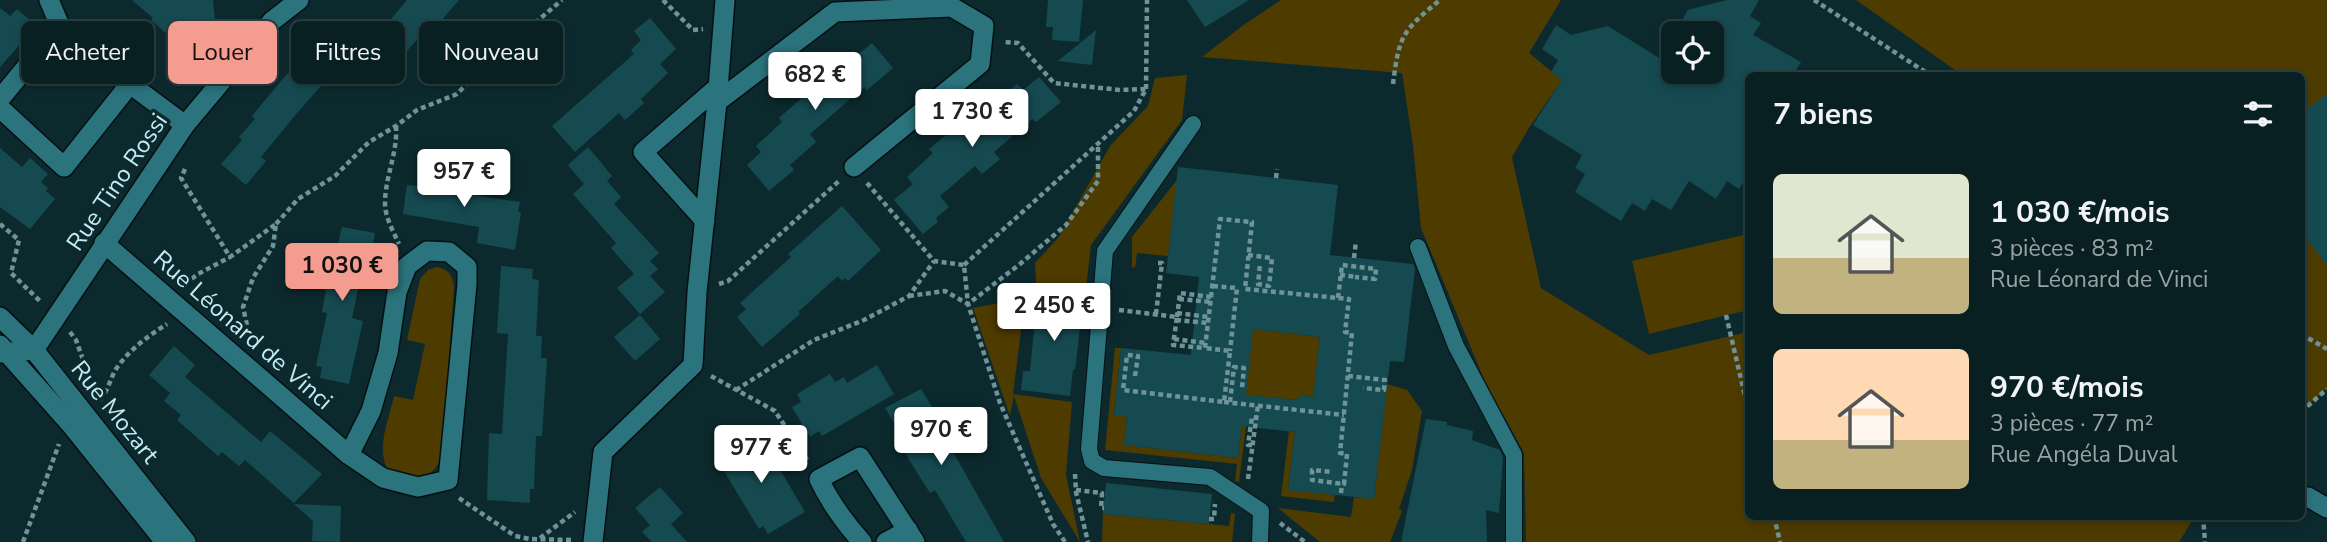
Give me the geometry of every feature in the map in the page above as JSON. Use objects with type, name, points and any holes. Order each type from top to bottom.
[{"type":"street","points":[[49,0],[58,21]]},
{"type":"street","name":"Rue Tino Rossi","points":[[34,350],[184,125],[272,21],[299,0]]},
{"type":"street","points":[[593,542],[603,452],[693,365],[697,292],[718,94],[724,0]]},
{"type":"street","points":[[705,221],[643,152],[718,94],[835,12],[952,7],[984,26],[980,64],[854,167]]},
{"type":"street","points":[[0,99],[21,73]]},
{"type":"street","points":[[0,108],[64,167],[130,84],[184,125]]},
{"type":"street","name":"Rue Léonard de Vinci","points":[[104,243],[349,455],[383,478],[418,488],[448,480]]},
{"type":"street","points":[[407,266],[427,251],[449,251],[467,267],[448,480]]},
{"type":"street","name":"Rue Léonard de Vinci","points":[[349,455],[375,399],[388,353],[397,292],[407,266]]},
{"type":"street","name":"Rue Mozart","points":[[0,317],[34,350],[78,420],[165,542]]},
{"type":"street","points":[[2,350],[34,350]]},
{"type":"street","name":"Rue Mozart","points":[[2,350],[78,420],[186,542]]},
{"type":"street","points":[[862,542],[842,520],[819,478],[860,457],[912,536],[886,542]]},
{"type":"street","points":[[2308,497],[2327,508]]},
{"type":"lane","points":[[1193,124],[1105,251],[1089,449],[1092,461],[1104,468],[1210,477],[1261,511],[1260,542]]},
{"type":"lane","points":[[1418,247],[1456,346],[1514,455],[1514,542]]},
{"type":"path","points":[[181,287],[276,224],[298,200],[335,176],[369,142],[417,110],[457,94],[484,66],[562,0]]},
{"type":"path","points":[[663,0],[693,30],[722,28]]},
{"type":"path","points":[[697,292],[728,281],[854,167],[934,261],[964,265],[1134,111],[1146,89],[1147,0]]},
{"type":"path","points":[[1393,85],[1398,47],[1412,23],[1440,0]]},
{"type":"path","points":[[1814,0],[1925,72]]},
{"type":"path","points":[[1018,43],[1054,83],[1120,90],[1146,89]]},
{"type":"path","points":[[396,126],[397,138],[385,203],[388,218],[407,266]]},
{"type":"path","points":[[968,304],[1066,225],[1098,181],[1098,143]]},
{"type":"path","points":[[1276,178],[1277,169]]},
{"type":"path","points":[[181,178],[230,257]]},
{"type":"path","points":[[1205,345],[1220,219],[1252,222],[1245,289]]},
{"type":"path","points":[[258,376],[243,307],[253,278],[273,246],[276,224]]},
{"type":"path","points":[[1354,258],[1356,241]]},
{"type":"path","points":[[1248,255],[1272,258],[1269,286],[1258,285],[1260,264]]},
{"type":"path","points":[[909,296],[934,261]]},
{"type":"path","points":[[1156,314],[1162,263],[1158,263]]},
{"type":"path","points":[[964,265],[968,304],[1000,403],[1054,524],[1065,542]]},
{"type":"path","points":[[1338,298],[1342,265],[1376,269],[1375,279],[1355,277]]},
{"type":"path","points":[[1340,275],[1376,279],[1377,269],[1356,267]]},
{"type":"path","points":[[1213,286],[1349,299],[1345,332],[1352,333],[1339,453],[1347,454],[1341,493]]},
{"type":"path","points":[[1227,402],[1237,288]]},
{"type":"path","points":[[736,390],[814,340],[864,320],[909,296],[945,291],[968,304]]},
{"type":"path","points":[[1211,300],[1180,293],[1173,345],[1205,345],[1230,351]]},
{"type":"path","points":[[1100,308],[1208,320]]},
{"type":"path","points":[[1726,315],[1745,396]]},
{"type":"path","points":[[23,542],[61,440],[105,393],[115,370],[143,340],[167,324],[189,317]]},
{"type":"path","points":[[2305,336],[2327,349]]},
{"type":"path","points":[[1135,376],[1138,356],[1127,355],[1123,390],[1343,415]]},
{"type":"path","points":[[693,365],[775,411],[819,478]]},
{"type":"path","points":[[1227,402],[1234,366],[1244,368],[1242,388]]},
{"type":"path","points":[[1348,376],[1385,380],[1384,390],[1363,388]]},
{"type":"path","points":[[2305,408],[2327,389]]},
{"type":"path","points":[[1245,500],[1258,405]]},
{"type":"path","points":[[1088,542],[1076,490],[1075,470],[1089,449]]},
{"type":"path","points":[[1333,472],[1312,470],[1312,480],[1342,484]]},
{"type":"path","points":[[448,480],[460,500],[515,536],[582,542]]},
{"type":"path","points":[[1076,490],[1102,494],[1101,508],[1104,508]]},
{"type":"path","points":[[540,539],[598,495]]},
{"type":"path","points":[[1775,520],[1780,542]]},
{"type":"path","points":[[2203,520],[2204,542]]},
{"type":"shaded area","points":[[1281,0],[1561,0],[1529,53],[1562,80],[1512,157],[1541,288],[1649,355],[1745,333],[1745,520],[2193,520],[2179,542],[1526,542],[1524,453],[1484,379],[1421,228],[1413,145],[1402,73],[1202,57]]},
{"type":"shaded area","points":[[1856,0],[2327,0],[2327,389],[2305,408],[2305,72],[1958,72]]},
{"type":"shaded area","points":[[1187,75],[1182,120],[1091,245],[1086,288],[1036,284],[1035,263],[1059,237],[1110,146],[1148,106],[1155,78]]},
{"type":"shaded area","points":[[1177,180],[1168,256],[1137,253],[1135,268],[1132,267],[1132,237]]},
{"type":"shaded area","points":[[1745,235],[1745,311],[1649,334],[1632,261]]},
{"type":"shaded area","points":[[436,267],[449,273],[454,287],[442,453],[434,469],[418,479],[389,471],[383,454],[383,444],[394,396],[413,400],[425,344],[407,340],[420,279],[428,270]]},
{"type":"shaded area","points":[[1025,298],[1013,394],[1072,402],[1066,475],[1080,542],[1041,478],[1014,396],[1010,416],[973,308]]},
{"type":"shaded area","points":[[1252,329],[1320,337],[1313,397],[1299,395],[1298,400],[1245,395]]},
{"type":"shaded area","points":[[1115,348],[1121,348],[1114,414],[1127,417],[1124,445],[1238,458],[1242,426],[1246,426],[1239,482],[1235,481],[1237,464],[1105,450]]},
{"type":"shaded area","points":[[1387,384],[1407,390],[1422,411],[1412,470],[1399,509],[1402,511],[1390,542],[1320,542],[1278,508],[1351,517],[1354,497],[1374,499]]},
{"type":"shaded area","points":[[1289,431],[1295,432],[1288,489],[1335,495],[1334,502],[1281,496]]},
{"type":"shaded area","points":[[1231,513],[1235,514],[1232,542],[1102,542],[1103,514],[1229,526]]},
{"type":"building","points":[[132,0],[213,0],[215,21],[168,21],[168,35],[151,20],[153,18]]},
{"type":"building","points":[[407,0],[459,0],[441,21],[419,21],[419,37],[407,51],[405,21],[390,21]]},
{"type":"building","points":[[1048,0],[1083,0],[1079,42],[1052,40],[1053,27],[1046,27]]},
{"type":"building","points":[[1187,0],[1249,0],[1205,27]]},
{"type":"building","points":[[1727,0],[1759,0],[1750,16],[1761,23],[1753,35],[1801,62],[1795,72],[1745,72],[1745,179],[1739,189],[1727,181],[1716,199],[1689,181],[1671,210],[1652,199],[1645,211],[1632,203],[1621,221],[1575,192],[1585,174],[1575,168],[1582,155],[1533,125],[1562,80],[1551,72],[1558,60],[1542,49],[1556,25],[1571,35],[1608,26],[1659,58],[1661,55],[1661,84],[1724,84],[1724,21],[1681,21],[1688,10]]},
{"type":"building","points":[[0,8],[10,16],[17,9],[31,21],[21,21],[21,43],[0,67]]},
{"type":"building","points":[[650,18],[676,49],[660,64],[668,73],[641,99],[644,103],[625,120],[619,113],[575,152],[552,126],[634,54],[631,50],[641,40],[634,31]]},
{"type":"building","points":[[1096,30],[1092,65],[1058,61]]},
{"type":"building","points":[[872,43],[893,68],[867,90],[864,87],[810,134],[816,142],[790,165],[794,170],[769,191],[747,165],[761,152],[756,146],[782,122],[779,118],[804,96],[798,88],[817,72],[821,77],[849,52],[854,58]]},
{"type":"building","points":[[291,70],[291,84],[323,84],[261,157],[266,161],[246,185],[221,164],[242,140],[239,137],[255,119],[252,116]]},
{"type":"building","points":[[1039,77],[1061,102],[1036,122],[1032,119],[994,152],[1000,159],[982,174],[975,166],[940,196],[949,207],[936,218],[938,222],[923,234],[894,200],[913,184],[907,177],[933,153],[929,149],[994,96],[998,100],[1017,84],[1023,90]]},
{"type":"building","points":[[2327,94],[2327,266],[2305,236],[2305,110]]},
{"type":"building","points":[[588,147],[612,176],[607,181],[621,197],[614,204],[659,253],[650,261],[658,269],[650,276],[665,292],[640,314],[617,288],[634,274],[611,248],[616,243],[573,194],[584,184],[568,165]]},
{"type":"building","points":[[0,148],[22,167],[30,158],[48,174],[41,182],[55,199],[30,229],[0,207]]},
{"type":"building","points":[[1178,167],[1338,185],[1330,255],[1413,264],[1415,269],[1404,362],[1390,361],[1374,499],[1288,490],[1295,432],[1242,426],[1238,458],[1124,445],[1127,417],[1114,415],[1121,348],[1191,355],[1199,277],[1166,273]],"holes":[[[1253,329],[1320,337],[1313,397],[1299,395],[1298,400],[1246,395]]]},
{"type":"building","points":[[422,169],[446,173],[445,184],[473,189],[473,195],[520,202],[515,250],[477,243],[479,227],[403,214],[407,185],[418,186]]},
{"type":"building","points":[[842,206],[881,250],[848,281],[845,278],[842,281],[838,276],[762,347],[737,317],[746,309],[740,303],[791,257],[788,254]]},
{"type":"building","points":[[342,227],[375,233],[370,260],[368,259],[366,270],[362,269],[352,318],[363,321],[349,384],[320,378],[322,367],[316,366],[327,313],[322,312],[326,290],[309,286],[315,260],[327,262],[330,251],[336,252]]},
{"type":"building","points":[[501,266],[533,269],[532,279],[539,280],[536,336],[542,336],[541,358],[547,358],[542,436],[536,436],[534,489],[530,489],[530,503],[487,500],[489,433],[502,434],[508,334],[497,333]]},
{"type":"building","points":[[1038,289],[1084,294],[1070,396],[1021,390],[1023,371],[1030,371]]},
{"type":"building","points":[[640,315],[660,339],[635,361],[614,337]]},
{"type":"building","points":[[174,346],[195,365],[185,377],[261,442],[270,431],[322,474],[294,503],[245,460],[239,466],[222,452],[218,456],[177,420],[181,415],[164,401],[170,393],[149,375]]},
{"type":"building","points":[[877,365],[894,394],[822,436],[819,431],[810,437],[792,407],[801,402],[797,394],[830,374],[835,382],[844,377],[847,383]]},
{"type":"building","points":[[921,389],[944,426],[940,429],[1004,542],[966,542],[935,490],[930,493],[903,450],[909,447],[885,408]]},
{"type":"building","points":[[1426,419],[1447,422],[1447,425],[1473,431],[1472,440],[1500,450],[1503,458],[1499,513],[1486,510],[1487,542],[1401,542]]},
{"type":"building","points":[[751,436],[757,445],[763,441],[805,512],[768,534],[763,526],[759,529],[716,458]]},
{"type":"building","points":[[1106,483],[1212,494],[1209,524],[1103,514]]},
{"type":"building","points":[[660,487],[683,513],[671,524],[687,542],[652,542],[642,532],[650,525],[635,508]]},
{"type":"building","points":[[294,504],[341,506],[340,542],[312,541],[313,521]]}]
